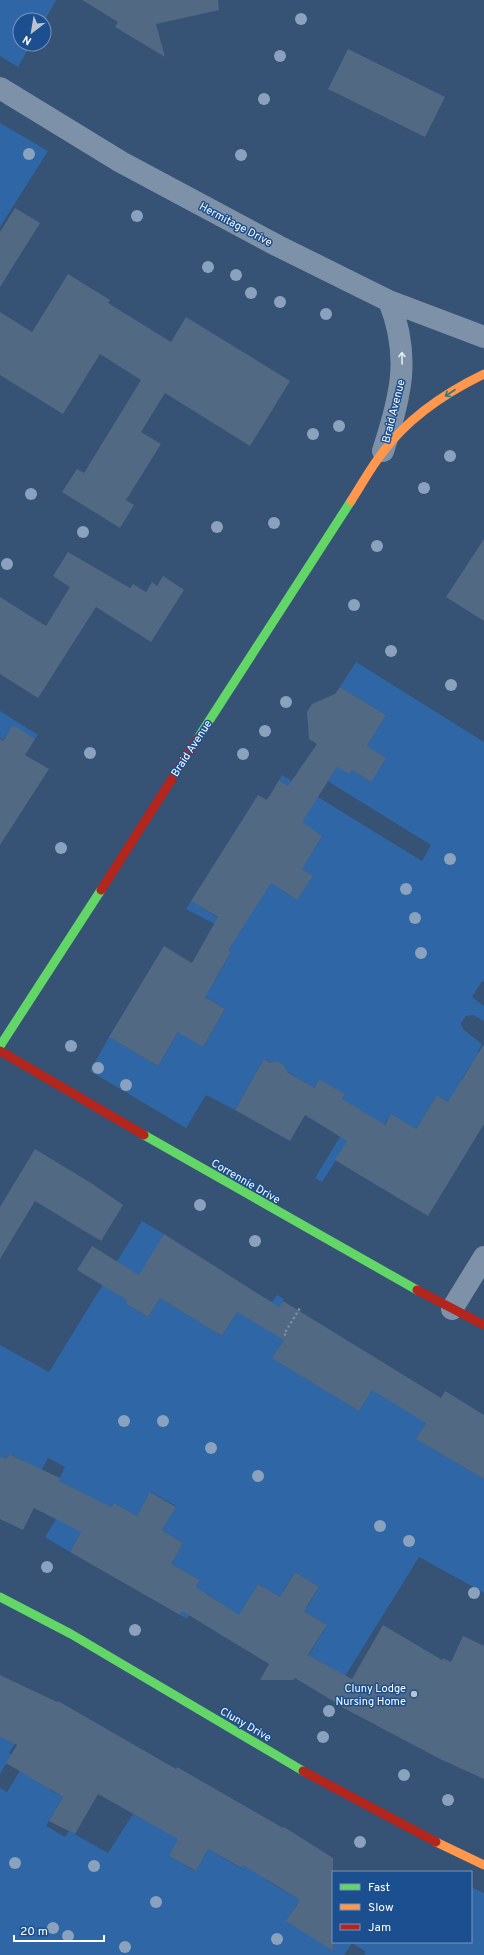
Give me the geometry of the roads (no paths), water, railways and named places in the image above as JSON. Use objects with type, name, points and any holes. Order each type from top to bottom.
[{"type":"street","name":"Hermitage Drive","points":[[0,88],[121,162],[278,246],[389,301],[484,337]]},
{"type":"street","name":"Braid Avenue","points":[[383,451],[396,404],[402,374],[402,352],[399,330],[389,301]]},
{"type":"street","name":"Braid Avenue","points":[[0,1046],[383,451],[405,428],[429,407],[470,380],[484,374]]},
{"type":"street","name":"Corrennie Drive","points":[[0,1051],[291,1221],[484,1325]]},
{"type":"street","points":[[452,1308],[484,1257]]},
{"type":"street","name":"Cluny Drive","points":[[0,1597],[53,1622],[238,1734],[389,1820],[484,1865]]},
{"type":"place","name":"Cluny Lodge Nursing Home","points":[[414,1694]]}]
